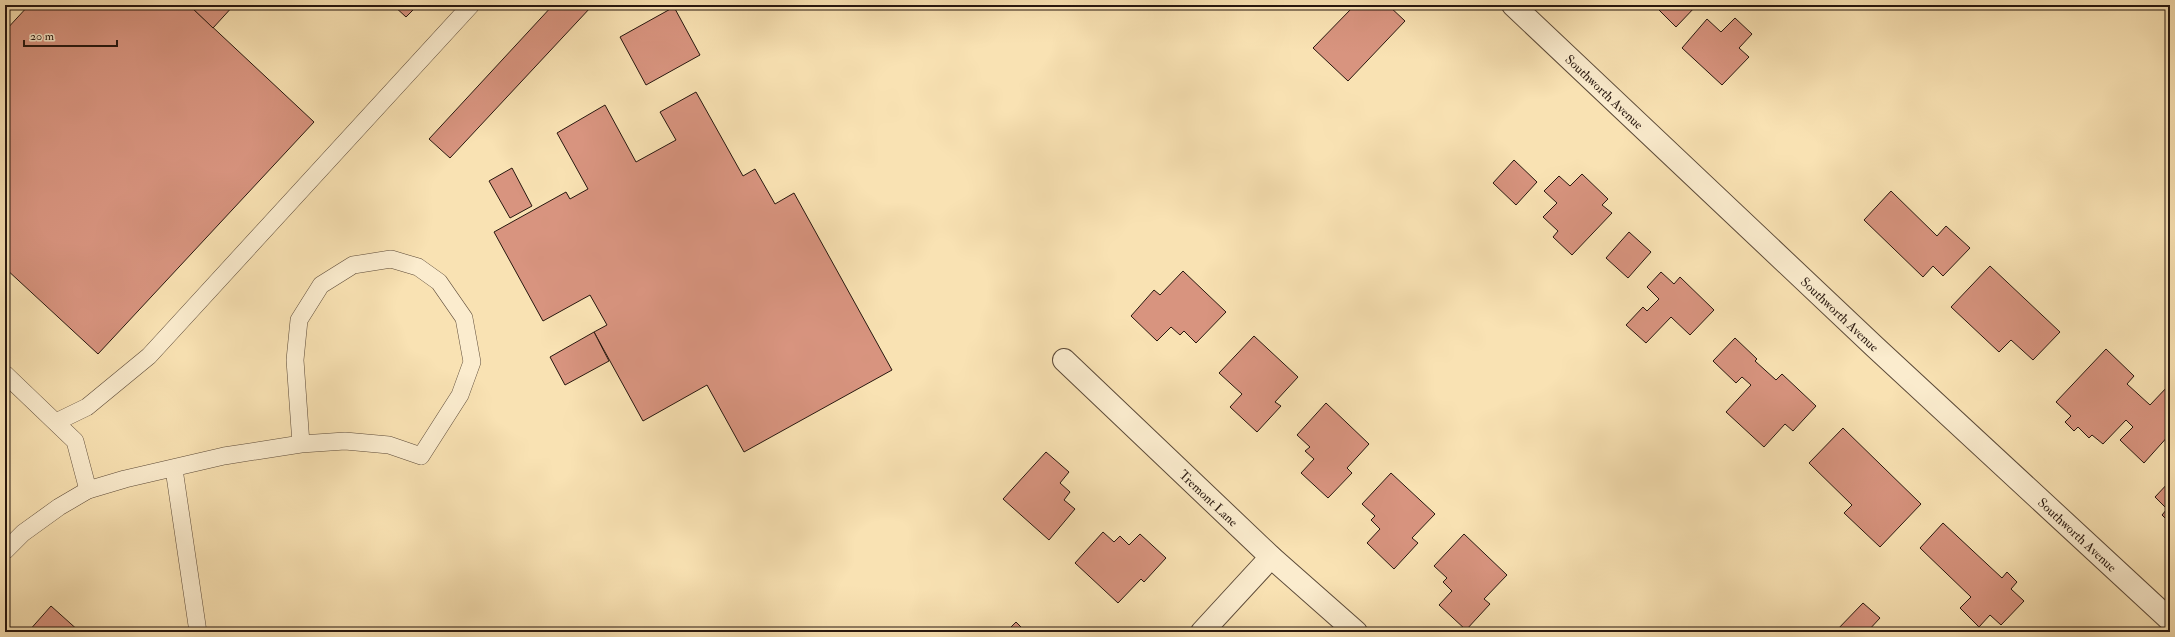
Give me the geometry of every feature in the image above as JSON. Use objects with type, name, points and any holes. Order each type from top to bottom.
[{"type":"street","name":"Southworth Avenue","points":[[1513,5],[1875,347],[2170,620]]},
{"type":"street","name":"Tremont Lane","points":[[1064,360],[1271,558],[1356,632]]},
{"type":"street","points":[[1202,632],[1271,558]]},
{"type":"lane","points":[[56,422],[88,407],[149,356],[471,5]]},
{"type":"lane","points":[[5,551],[23,533],[53,511],[88,490],[125,479],[174,469],[224,456],[301,444],[345,442],[389,444],[421,456],[460,395],[472,362],[464,318],[439,282],[418,267],[391,259],[353,265],[321,285],[299,320],[295,360],[301,444]]},
{"type":"lane","points":[[5,374],[76,441],[88,490]]},
{"type":"lane","points":[[174,469],[198,632]]},
{"type":"building","points":[[29,5],[189,5],[314,122],[98,354],[5,268],[5,31]]},
{"type":"building","points":[[189,5],[234,5],[213,28]]},
{"type":"building","points":[[393,5],[418,5],[406,17]]},
{"type":"building","points":[[553,5],[589,5],[591,7],[450,158],[429,139]]},
{"type":"building","points":[[1347,5],[1388,5],[1405,21],[1348,81],[1313,48],[1351,9]]},
{"type":"building","points":[[1654,5],[1697,5],[1676,27]]},
{"type":"building","points":[[674,7],[700,55],[646,85],[620,37]]},
{"type":"building","points":[[1735,18],[1752,34],[1739,48],[1749,57],[1722,85],[1682,48],[1707,19],[1721,32]]},
{"type":"building","points":[[696,92],[743,176],[755,169],[775,204],[794,193],[892,370],[744,452],[707,385],[643,421],[594,332],[607,325],[590,295],[543,321],[494,232],[566,192],[570,199],[588,189],[557,133],[605,105],[636,162],[676,140],[660,112]]},
{"type":"building","points":[[1514,160],[1537,182],[1516,205],[1493,183]]},
{"type":"building","points":[[512,168],[532,206],[510,218],[489,181]]},
{"type":"building","points":[[1582,174],[1608,199],[1602,205],[1612,213],[1572,255],[1553,237],[1558,231],[1543,217],[1557,203],[1544,191],[1559,176],[1570,186]]},
{"type":"building","points":[[1891,191],[1937,236],[1946,226],[1970,248],[1943,276],[1933,266],[1923,277],[1864,220]]},
{"type":"building","points":[[1629,232],[1651,252],[1628,278],[1606,258]]},
{"type":"building","points":[[1990,266],[2060,332],[2033,360],[2011,340],[1999,352],[1951,307]]},
{"type":"building","points":[[1183,271],[1226,312],[1196,343],[1184,331],[1180,335],[1171,327],[1157,341],[1131,316],[1154,290],[1160,295]]},
{"type":"building","points":[[1661,272],[1674,284],[1680,277],[1714,310],[1690,335],[1671,317],[1646,343],[1626,325],[1643,307],[1647,311],[1659,299],[1647,287]]},
{"type":"building","points":[[594,332],[609,361],[565,385],[550,357]]},
{"type":"building","points":[[1254,336],[1298,377],[1275,402],[1281,406],[1257,432],[1230,407],[1242,394],[1219,373]]},
{"type":"building","points":[[1735,338],[1757,359],[1755,361],[1776,380],[1782,374],[1816,406],[1793,431],[1785,424],[1764,447],[1726,412],[1751,385],[1742,377],[1736,383],[1713,361]]},
{"type":"building","points":[[2106,349],[2134,376],[2127,384],[2150,405],[2169,385],[2170,386],[2170,434],[2144,463],[2120,440],[2133,427],[2126,420],[2103,444],[2092,435],[2089,438],[2078,427],[2074,431],[2065,422],[2071,416],[2056,402]]},
{"type":"building","points":[[1326,403],[1369,444],[1347,468],[1352,473],[1328,498],[1301,473],[1314,459],[1305,451],[1310,447],[1297,435]]},
{"type":"building","points":[[1843,428],[1921,504],[1880,547],[1844,513],[1852,505],[1809,463]]},
{"type":"building","points":[[1046,452],[1069,472],[1060,483],[1070,492],[1064,500],[1075,509],[1049,540],[1003,499]]},
{"type":"building","points":[[1391,473],[1435,514],[1412,538],[1418,543],[1394,569],[1367,543],[1380,529],[1371,520],[1375,516],[1362,504]]},
{"type":"building","points":[[2170,481],[2170,523],[2162,515],[2167,509],[2155,497]]},
{"type":"building","points":[[1943,523],[2002,578],[2007,572],[2017,582],[2011,589],[2024,601],[2001,625],[1990,615],[1979,627],[1960,608],[1971,597],[1920,548]]},
{"type":"building","points":[[1103,532],[1114,542],[1120,536],[1129,545],[1140,534],[1166,558],[1144,582],[1141,579],[1118,603],[1075,563]]},
{"type":"building","points":[[1464,534],[1507,575],[1484,599],[1490,604],[1466,630],[1439,605],[1452,591],[1443,582],[1447,578],[1434,566]]},
{"type":"building","points":[[1863,603],[1880,618],[1867,632],[1835,632]]},
{"type":"building","points":[[51,606],[80,632],[28,632]]},
{"type":"building","points":[[1016,622],[1026,632],[1006,632]]}]
